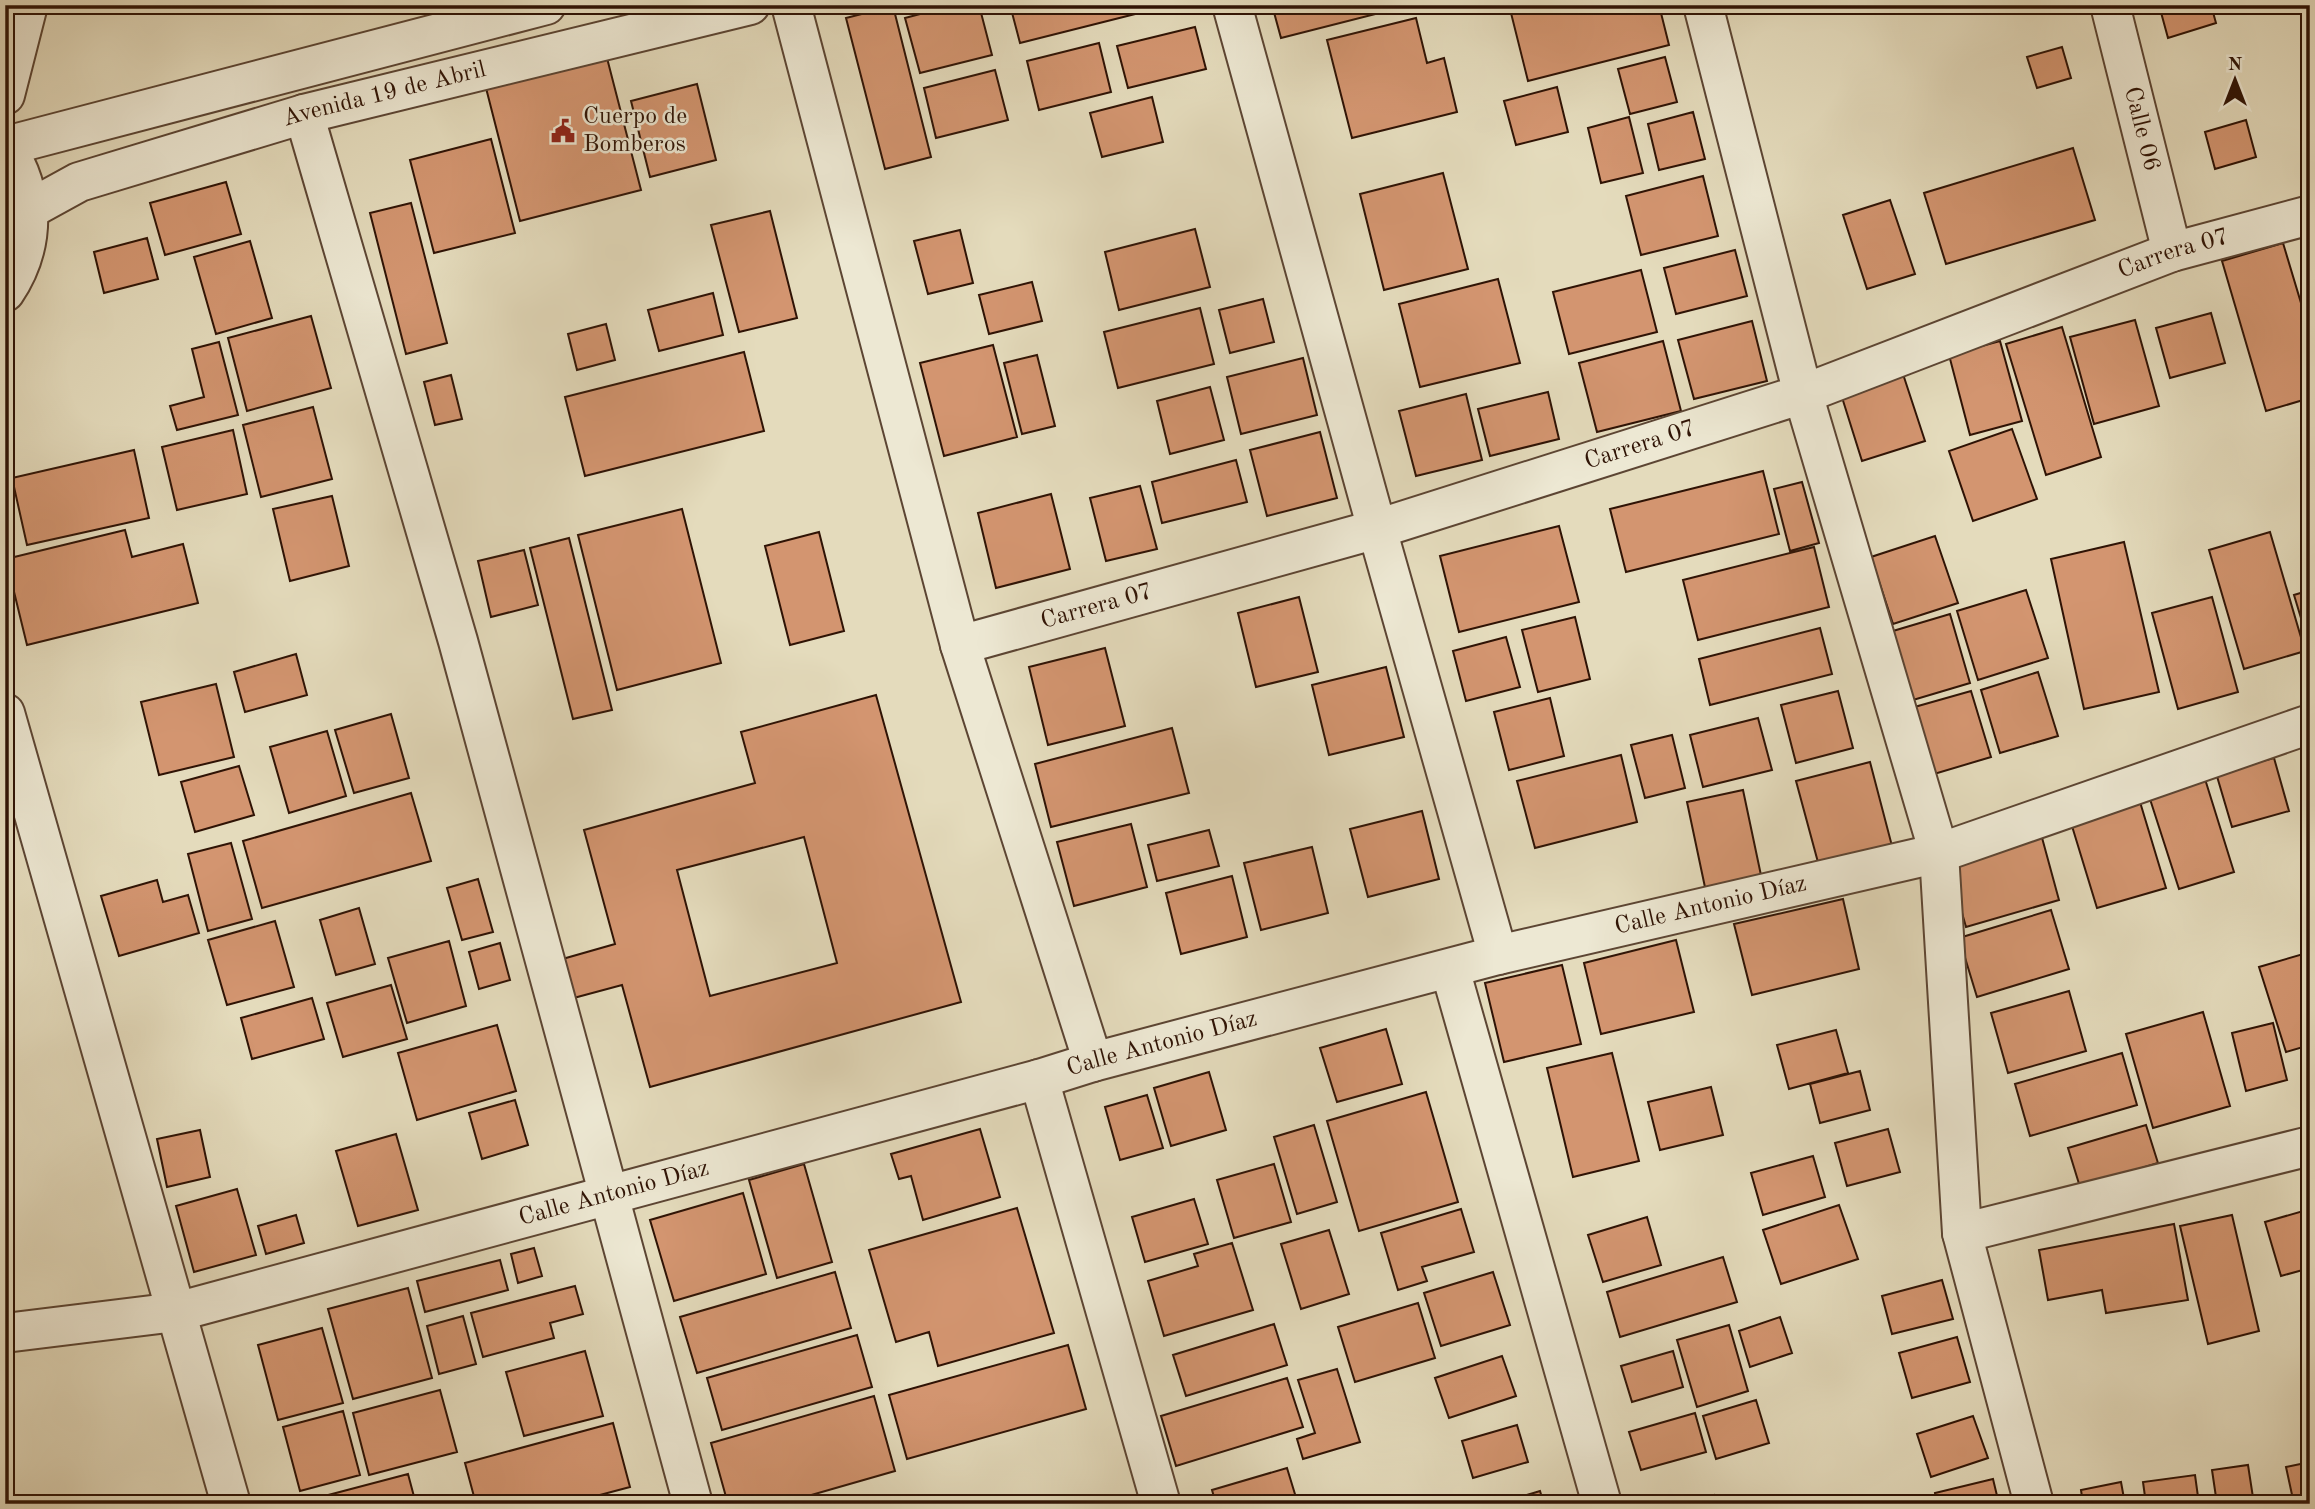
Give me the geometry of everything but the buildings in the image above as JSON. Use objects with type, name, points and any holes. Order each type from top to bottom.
[{"type":"street","points":[[5,95],[28,5]]},
{"type":"street","name":"Avenida 19 de Abril","points":[[6,146],[546,5]]},
{"type":"street","name":"Avenida 19 de Abril","points":[[29,210],[79,182],[304,114],[750,5]]},
{"type":"street","points":[[790,5],[960,645],[1093,1062]]},
{"type":"street","points":[[1232,5],[1498,955]]},
{"type":"street","points":[[1703,5],[1803,394],[1939,853],[1962,1233],[2034,1504]]},
{"type":"street","name":"Calle 06","points":[[2110,5],[2172,252]]},
{"type":"street","points":[[304,114],[458,641],[693,1504]]},
{"type":"street","points":[[5,292],[15,277],[26,245],[29,210],[22,177],[6,146]]},
{"type":"street","name":"Carrera 07","points":[[960,645],[1377,529],[1803,394],[2172,252],[2310,215]]},
{"type":"street","points":[[5,713],[231,1504]]},
{"type":"street","name":"Calle Antonio Díaz","points":[[5,1333],[176,1312],[1039,1079],[1093,1062],[1498,955],[1939,853],[2310,724]]},
{"type":"street","points":[[1450,969],[1602,1504]]},
{"type":"street","points":[[1039,1079],[1161,1504]]},
{"type":"street","points":[[1962,1233],[2310,1146]]},
{"type":"place","name":"Cuerpo de Bomberos","points":[[563,131]]}]
